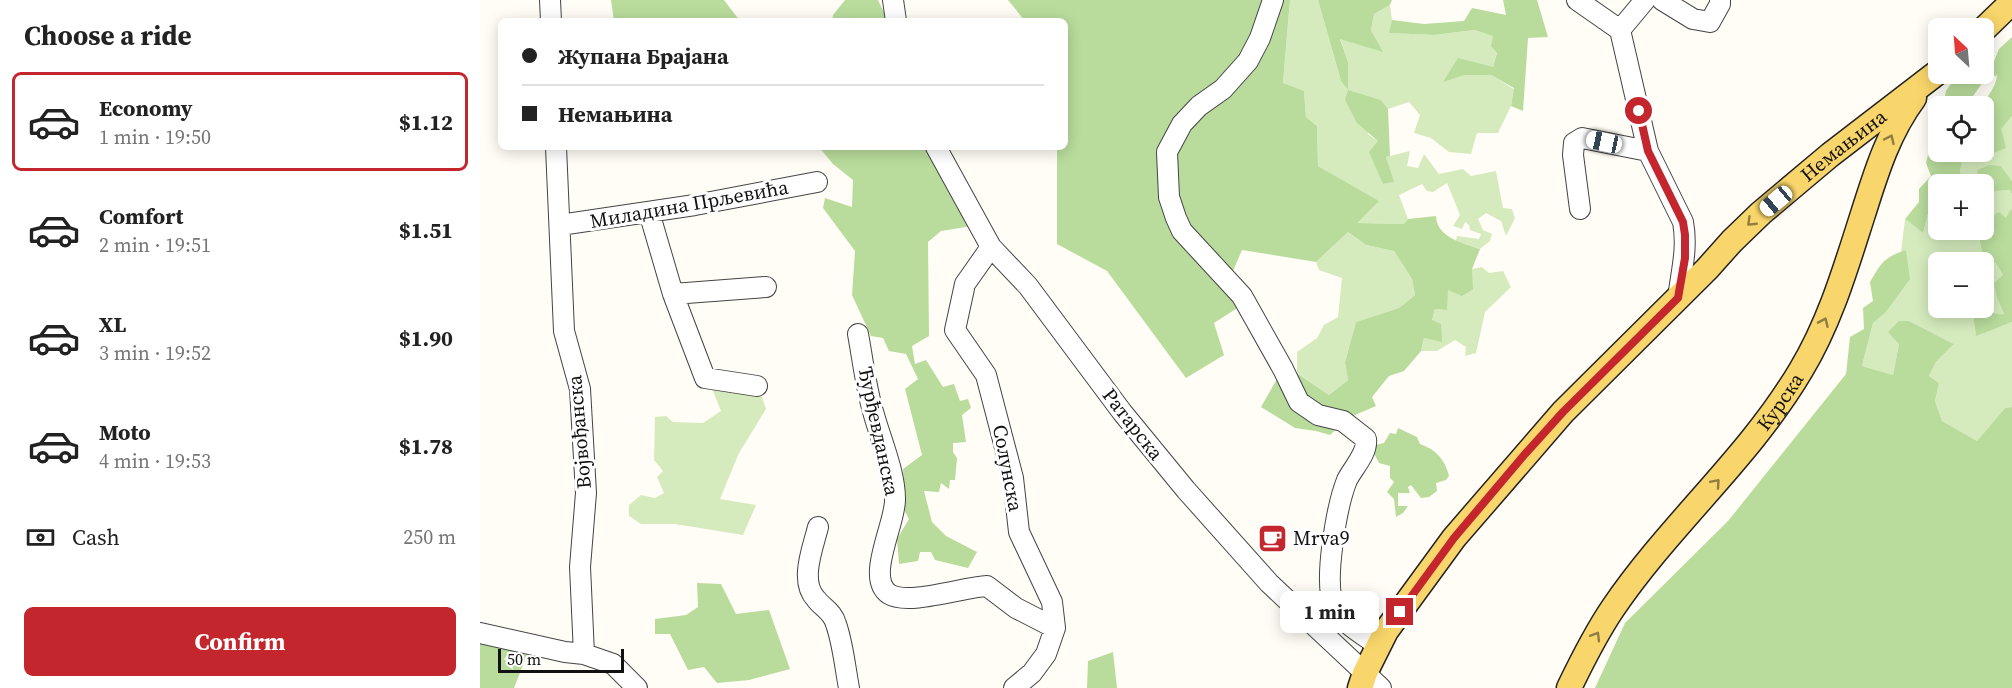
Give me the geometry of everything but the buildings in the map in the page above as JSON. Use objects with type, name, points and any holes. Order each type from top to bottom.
[{"type":"main road","points":[[1994,19],[2012,2]]},
{"type":"main road","name":"Немањина","points":[[1369,683],[1379,646],[1386,631],[1454,538],[1563,412],[1761,213],[1851,138],[1928,80]]},
{"type":"main road","name":"Курска","points":[[1569,688],[1590,646],[1613,608],[1755,437],[1780,404],[1803,367],[1832,304],[1875,175],[1897,124],[1928,83]]},
{"type":"main road","points":[[1851,138],[1866,147],[1874,162],[1875,175]]},
{"type":"street","points":[[550,0],[551,18]]},
{"type":"street","points":[[893,0],[896,18]]},
{"type":"street","points":[[1274,0],[1260,38],[1248,61],[1223,89],[1199,106],[1182,124],[1167,152],[1169,197],[1182,231],[1242,296],[1299,402],[1318,415],[1343,421],[1366,439],[1366,448],[1348,478],[1340,500],[1329,572],[1337,611],[1346,621],[1379,646]]},
{"type":"street","points":[[1577,0],[1620,30],[1648,151],[1683,222],[1685,258],[1678,298]]},
{"type":"street","points":[[1620,30],[1645,0]]},
{"type":"street","points":[[1662,0],[1693,19],[1710,22],[1720,0]]},
{"type":"street","points":[[1580,209],[1573,155],[1574,143],[1582,138],[1648,151]]},
{"type":"street","name":"Војвођанска","points":[[556,150],[564,331],[580,390],[586,493],[580,567],[584,654]]},
{"type":"street","name":"Ратарска","points":[[938,150],[991,247],[1028,286],[1122,412],[1185,489],[1269,582],[1369,683]]},
{"type":"street","name":"Миладина Прљевића","points":[[560,225],[649,212],[817,182]]},
{"type":"street","points":[[649,212],[673,294],[705,378],[757,386]]},
{"type":"street","name":"Солунска","points":[[991,247],[965,284],[955,330],[986,375],[1012,478],[1019,532],[1052,602],[1055,628],[1046,654],[1032,673],[1014,688]]},
{"type":"street","points":[[673,294],[766,287]]},
{"type":"street","name":"Ђурђевданска","points":[[858,334],[873,412],[896,497],[895,514],[879,571],[882,587],[888,594],[910,598],[940,595],[987,585],[1016,608],[1055,628]]},
{"type":"street","points":[[818,527],[808,578],[811,593],[818,602],[826,607],[836,622],[849,688]]},
{"type":"street","points":[[480,633],[565,652],[584,654],[613,664],[637,688]]},
{"type":"green space","points":[[611,0],[724,0],[738,18],[614,18]]},
{"type":"green space","points":[[845,0],[878,0],[887,18],[832,18]]},
{"type":"green space","points":[[1008,0],[1290,0],[1283,83],[1304,91],[1306,117],[1317,126],[1318,166],[1379,201],[1357,223],[1404,224],[1408,219],[1436,216],[1437,223],[1446,235],[1480,249],[1472,269],[1473,289],[1462,296],[1448,290],[1447,310],[1435,309],[1432,320],[1441,324],[1442,342],[1424,338],[1421,351],[1404,371],[1389,376],[1372,397],[1376,406],[1348,418],[1330,435],[1295,428],[1261,407],[1285,365],[1329,395],[1348,380],[1345,362],[1356,322],[1399,308],[1415,295],[1412,279],[1394,251],[1366,245],[1348,232],[1316,262],[1242,250],[1225,290],[1239,307],[1214,323],[1224,355],[1186,378],[1107,271],[1057,244],[1057,150],[1068,150],[1068,18],[1023,18]]},
{"type":"green space","points":[[1290,0],[1318,0],[1341,81],[1347,89],[1348,62],[1340,38],[1382,51],[1371,30],[1374,14],[1390,5],[1392,20],[1390,33],[1434,35],[1475,30],[1494,36],[1497,52],[1493,67],[1464,75],[1491,75],[1514,89],[1511,106],[1498,133],[1477,133],[1471,154],[1449,152],[1431,138],[1414,133],[1420,115],[1409,102],[1388,109],[1381,100],[1366,96],[1368,134],[1378,141],[1383,184],[1393,182],[1386,157],[1410,151],[1407,166],[1418,168],[1424,154],[1439,174],[1463,169],[1471,176],[1496,171],[1503,208],[1512,209],[1515,218],[1506,236],[1501,221],[1486,213],[1478,219],[1483,230],[1492,234],[1490,241],[1480,249],[1456,241],[1457,236],[1479,239],[1481,234],[1470,230],[1469,225],[1465,222],[1462,229],[1453,226],[1460,215],[1447,183],[1433,192],[1427,191],[1422,184],[1399,195],[1408,219],[1404,224],[1356,223],[1378,201],[1318,166],[1317,126],[1306,117],[1304,91],[1283,84]]},
{"type":"green space","points":[[1318,0],[1392,0],[1390,5],[1374,14],[1371,30],[1383,52],[1340,39],[1348,62],[1348,90],[1341,81]]},
{"type":"green space","points":[[1503,0],[1537,0],[1548,37],[1528,38],[1523,111],[1511,106],[1514,88],[1491,75],[1464,75],[1443,82],[1458,58],[1493,67],[1497,53],[1491,46],[1493,36],[1475,30],[1434,35],[1389,33],[1392,20],[1424,24],[1464,21],[1472,8],[1506,15]]},
{"type":"green space","points":[[2012,37],[2012,116],[2001,129],[2006,148],[1994,153],[1994,96],[1988,96],[1997,75],[1994,76],[1994,62],[1999,49]]},
{"type":"green space","points":[[1951,84],[1982,84],[1973,96],[1945,96]]},
{"type":"green space","points":[[1348,90],[1381,100],[1388,109],[1390,156],[1386,157],[1394,182],[1383,184],[1369,152],[1378,141],[1357,123],[1345,100]]},
{"type":"green space","points":[[2012,116],[2012,181],[2001,166],[1977,170],[1977,174],[1961,174],[1962,162],[1994,162],[1994,141],[2000,129]]},
{"type":"green space","points":[[821,150],[941,150],[972,226],[941,231],[928,242],[929,336],[912,346],[915,364],[926,360],[943,387],[954,384],[960,401],[968,399],[971,408],[962,415],[966,442],[953,443],[953,452],[957,458],[955,480],[950,480],[949,489],[941,483],[939,492],[924,491],[932,522],[946,536],[977,552],[968,568],[935,560],[931,552],[920,552],[918,561],[899,564],[897,539],[909,519],[905,512],[903,469],[922,455],[905,389],[918,379],[906,354],[889,351],[883,338],[871,336],[852,295],[855,251],[823,208],[825,198],[852,207],[853,180],[833,164]]},
{"type":"green space","points":[[1928,154],[1928,162],[1962,162],[1961,174],[1930,174],[1926,163]]},
{"type":"green space","points":[[1990,165],[2001,166],[2012,181],[2012,195],[2010,190],[1994,193],[1994,174],[1977,174],[1977,170]]},
{"type":"green space","points":[[1928,179],[1928,214],[1923,233],[1905,219],[1919,202],[1919,189]]},
{"type":"green space","points":[[2010,190],[2012,195],[2012,209],[2006,219],[1994,218],[1994,193]]},
{"type":"green space","points":[[2012,209],[2012,322],[1976,336],[1973,318],[1994,318],[1994,313],[2004,314],[1994,283],[2003,275],[1994,262],[1994,252],[1982,252],[1980,240],[1994,240],[1994,215],[1999,212],[2006,218]]},
{"type":"green space","points":[[1928,214],[1928,240],[1980,240],[1982,252],[1928,252],[1928,318],[1973,318],[1976,335],[2012,322],[2012,407],[2005,408],[1977,441],[1942,421],[1935,401],[1939,383],[1929,376],[1936,362],[1954,344],[1909,321],[1899,344],[1893,375],[1862,366],[1873,323],[1885,313],[1906,250],[1901,252],[1905,219],[1923,233]]},
{"type":"green space","points":[[1348,232],[1366,245],[1394,251],[1412,279],[1415,295],[1399,308],[1356,322],[1345,362],[1348,380],[1329,395],[1297,373],[1297,352],[1317,338],[1324,325],[1338,317],[1342,278],[1319,270],[1316,262]]},
{"type":"green space","points":[[1906,250],[1910,279],[1885,313],[1873,323],[1862,366],[1893,375],[1899,344],[1888,332],[1899,321],[1909,321],[1954,344],[1936,362],[1929,376],[1939,383],[1935,401],[1942,421],[1977,441],[2005,408],[2012,407],[2012,688],[1595,688],[1625,623],[1728,521],[1846,374],[1850,337],[1864,329],[1863,308],[1873,301],[1870,282],[1884,262],[1893,255]]},
{"type":"green space","points":[[1994,262],[2003,275],[1997,298],[2004,314],[1994,314]]},
{"type":"green space","points":[[1482,267],[1489,273],[1503,271],[1511,287],[1485,312],[1476,353],[1465,356],[1466,347],[1455,340],[1437,351],[1421,351],[1424,338],[1441,341],[1432,320],[1435,309],[1447,310],[1447,290],[1472,269]]},
{"type":"green space","points":[[710,384],[760,391],[766,409],[739,453],[720,499],[756,505],[743,535],[675,524],[641,524],[629,516],[629,505],[641,495],[655,498],[664,493],[657,477],[663,471],[654,460],[655,417],[666,416],[673,422],[703,423],[721,411]]},
{"type":"green space","points":[[1398,428],[1417,437],[1420,444],[1436,453],[1443,460],[1449,476],[1446,480],[1436,483],[1437,491],[1429,497],[1421,498],[1411,485],[1408,487],[1410,493],[1398,493],[1398,506],[1408,506],[1396,517],[1394,499],[1387,492],[1394,482],[1390,478],[1390,466],[1379,463],[1370,446],[1384,443],[1390,433],[1396,434]]},
{"type":"green space","points":[[697,583],[721,584],[736,614],[769,610],[790,669],[749,680],[717,683],[704,667],[688,670],[670,634],[655,634],[655,619],[686,615],[698,607]]},
{"type":"green space","points":[[480,637],[527,655],[514,688],[480,688]]},
{"type":"green space","points":[[1113,652],[1117,688],[1087,688],[1088,661]]},
{"type":"place","name":"Mrva9","points":[[1272,538]]},
{"type":"route","points":[[1400,612],[1454,538],[1525,454],[1563,412],[1678,298],[1685,258],[1683,222],[1648,151],[1639,111]]}]
